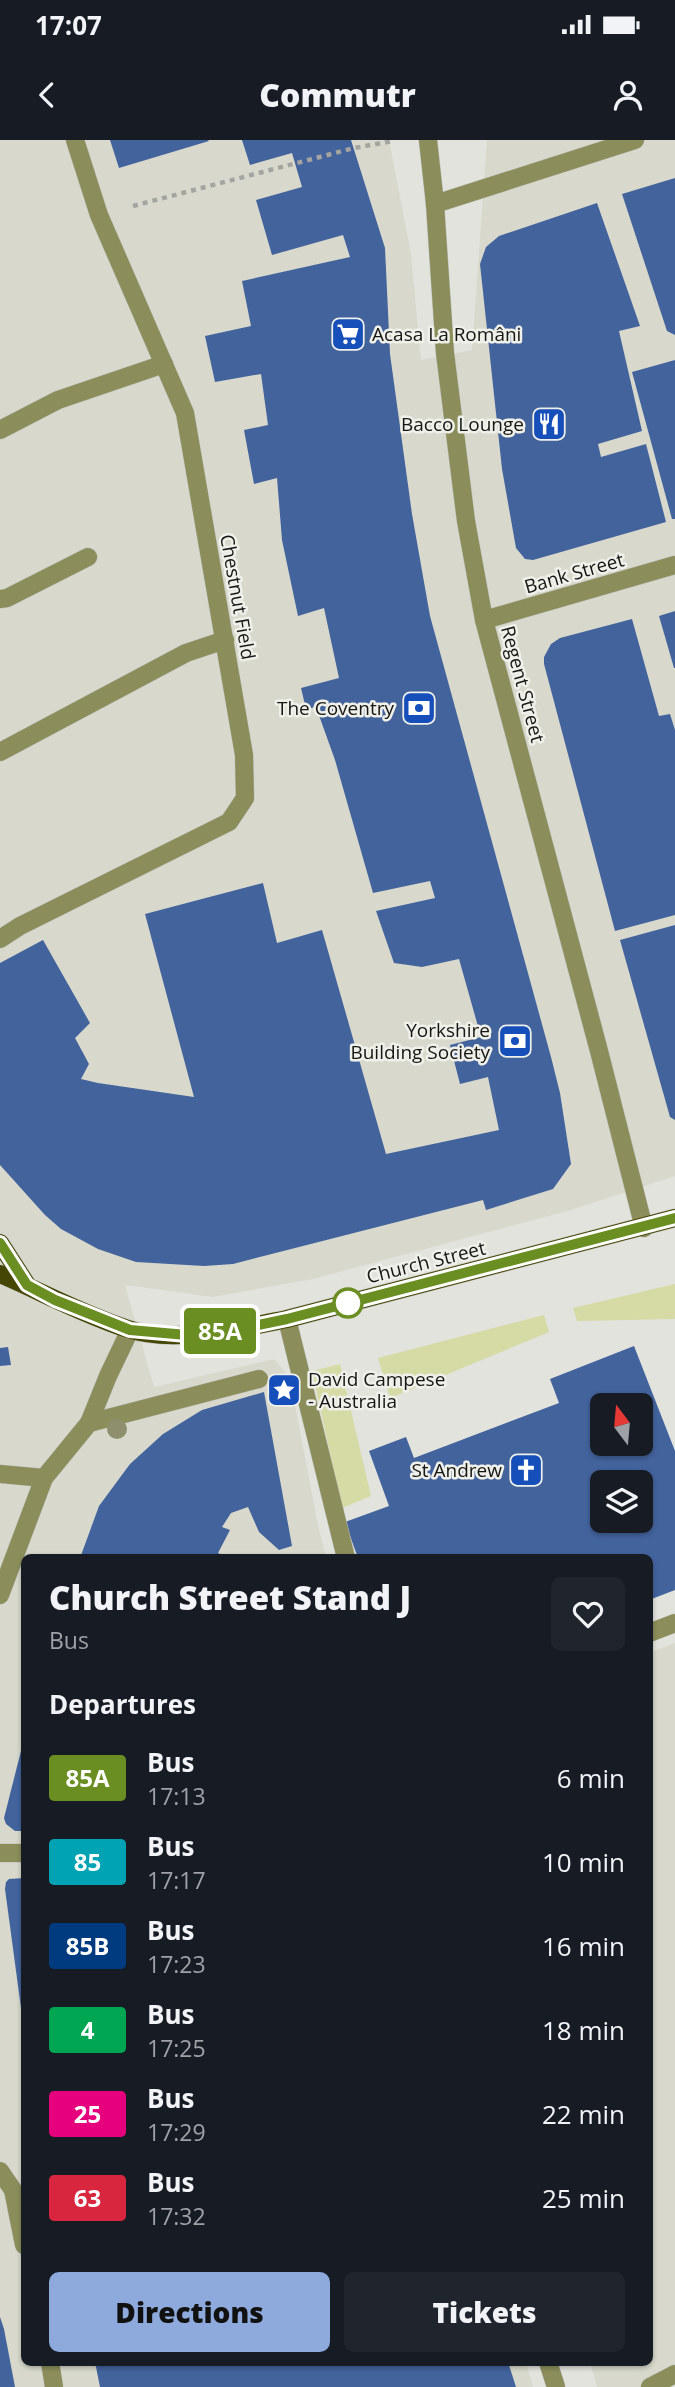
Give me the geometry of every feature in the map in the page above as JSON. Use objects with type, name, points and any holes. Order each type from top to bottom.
[{"type":"main road","name":"Church Street","points":[[0,1274],[55,1300],[130,1330],[187,1335],[239,1329],[287,1319],[675,1219]]},
{"type":"main road","name":"Church Street","points":[[0,1244],[27,1285]]},
{"type":"street","name":"Chestnut Field","points":[[0,939],[20,926],[229,822],[245,798],[244,766],[225,640],[185,413],[99,215],[75,140]]},
{"type":"street","name":"Regent Street","points":[[428,140],[445,353],[467,521],[484,620],[644,1228]]},
{"type":"street","points":[[435,204],[635,140]]},
{"type":"street","points":[[0,430],[58,400],[164,364]]},
{"type":"street","points":[[0,599],[89,557]]},
{"type":"street","name":"Bank Street","points":[[484,620],[675,565]]},
{"type":"street","points":[[0,752],[186,653],[225,640]]},
{"type":"street","points":[[287,1319],[345,1554]]},
{"type":"street","points":[[0,1595],[44,1478],[89,1423],[130,1330]]},
{"type":"street","points":[[89,1423],[259,1379]]},
{"type":"street","points":[[0,1474],[44,1478]]},
{"type":"street","points":[[653,1631],[675,1623]]},
{"type":"street","points":[[0,1853],[21,1853]]},
{"type":"street","points":[[0,2171],[13,2190],[21,2230]]},
{"type":"street","points":[[51,2366],[54,2387]]},
{"type":"street","points":[[549,2366],[556,2387]]},
{"type":"street","points":[[650,2387],[675,2374]]},
{"type":"path","points":[[99,215],[354,148],[396,140]]},
{"type":"shaded area","points":[[0,140],[389,140],[411,254],[421,360],[472,350],[487,140],[675,140],[675,1176],[571,1210],[313,1279],[213,1297],[125,1285],[154,1387],[274,1359],[290,1378],[325,1554],[21,1554],[21,2366],[527,2366],[533,2387],[0,2387]]},
{"type":"shaded area","points":[[675,1643],[675,2379],[661,2387],[597,2387],[591,2366],[653,2366],[653,1651]]},
{"type":"green space","points":[[675,1284],[675,1319],[577,1321],[573,1308]]},
{"type":"green space","points":[[544,1315],[549,1332],[390,1398],[378,1358]]},
{"type":"green space","points":[[340,1364],[371,1496],[342,1508],[312,1371]]},
{"type":"building","points":[[110,140],[208,140],[209,141],[119,168]]},
{"type":"building","points":[[242,140],[351,140],[385,248],[390,354],[412,514],[430,616],[551,1057],[560,1093],[571,1164],[553,1189],[486,1210],[483,1200],[233,1264],[204,1266],[136,1262],[98,1249],[61,1229],[0,1165],[0,963],[43,940],[90,1023],[75,1038],[89,1064],[81,1079],[194,1097],[145,914],[263,883],[277,943],[322,930],[386,1154],[499,1130],[488,1077],[460,1084],[450,1045],[481,1037],[459,959],[422,967],[394,963],[376,911],[435,898],[430,881],[373,893],[335,760],[316,707],[306,709],[301,688],[339,678],[324,608],[298,616],[282,540],[277,478],[254,484],[244,430],[268,425],[261,374],[215,382],[205,336],[251,326],[242,281],[350,257],[343,235],[272,255],[256,200],[302,187],[292,153],[250,165]]},
{"type":"building","points":[[675,178],[675,335],[667,331],[622,194]]},
{"type":"building","points":[[597,203],[640,326],[619,331],[642,431],[598,444],[601,457],[646,444],[666,522],[533,560],[525,559],[516,548],[502,469],[480,264],[486,247],[499,236]]},
{"type":"building","points":[[675,360],[675,519],[672,519],[632,372]]},
{"type":"building","points":[[675,611],[675,668],[674,668],[659,616]]},
{"type":"building","points":[[632,619],[659,716],[670,714],[675,730],[675,915],[615,931],[544,657],[551,644],[560,638]]},
{"type":"building","points":[[675,925],[675,1120],[670,1117],[620,940]]},
{"type":"building","name":"St Andrew","points":[[634,1346],[652,1393],[590,1393],[590,1456],[653,1456],[653,1395],[675,1451],[675,1590],[653,1598],[653,1554],[357,1554],[345,1522],[389,1506],[369,1451],[406,1437],[414,1458],[559,1403],[550,1379]]},
{"type":"building","points":[[8,1347],[11,1365],[0,1366],[0,1348]]},
{"type":"building","points":[[264,1392],[292,1546],[279,1550],[259,1532],[248,1507],[231,1513],[222,1527],[230,1530],[218,1553],[220,1554],[81,1554],[99,1506],[130,1464],[163,1434],[202,1410]]},
{"type":"building","points":[[21,1751],[21,1831],[15,1831],[6,1824],[4,1818]]},
{"type":"building","points":[[21,1878],[21,2008],[5,1889],[9,1879]]},
{"type":"building","points":[[0,2317],[4,2329],[15,2387],[0,2387]]},
{"type":"building","points":[[96,2366],[509,2366],[516,2387],[100,2387]]},
{"type":"bus line","name":"85A","points":[[0,1243],[27,1285],[55,1300],[130,1330],[187,1335],[239,1329],[287,1319],[675,1218]]},
{"type":"place","name":"Acasa La Români","points":[[348,334]]},
{"type":"place","name":"Bacco Lounge","points":[[549,424]]},
{"type":"place","name":"The Coventry","points":[[419,708]]},
{"type":"place","name":"Yorkshire Building Society","points":[[515,1041]]},
{"type":"place","name":"David Campese - Australia","points":[[284,1390]]},
{"type":"place","name":"St Andrew","points":[[526,1470]]}]
